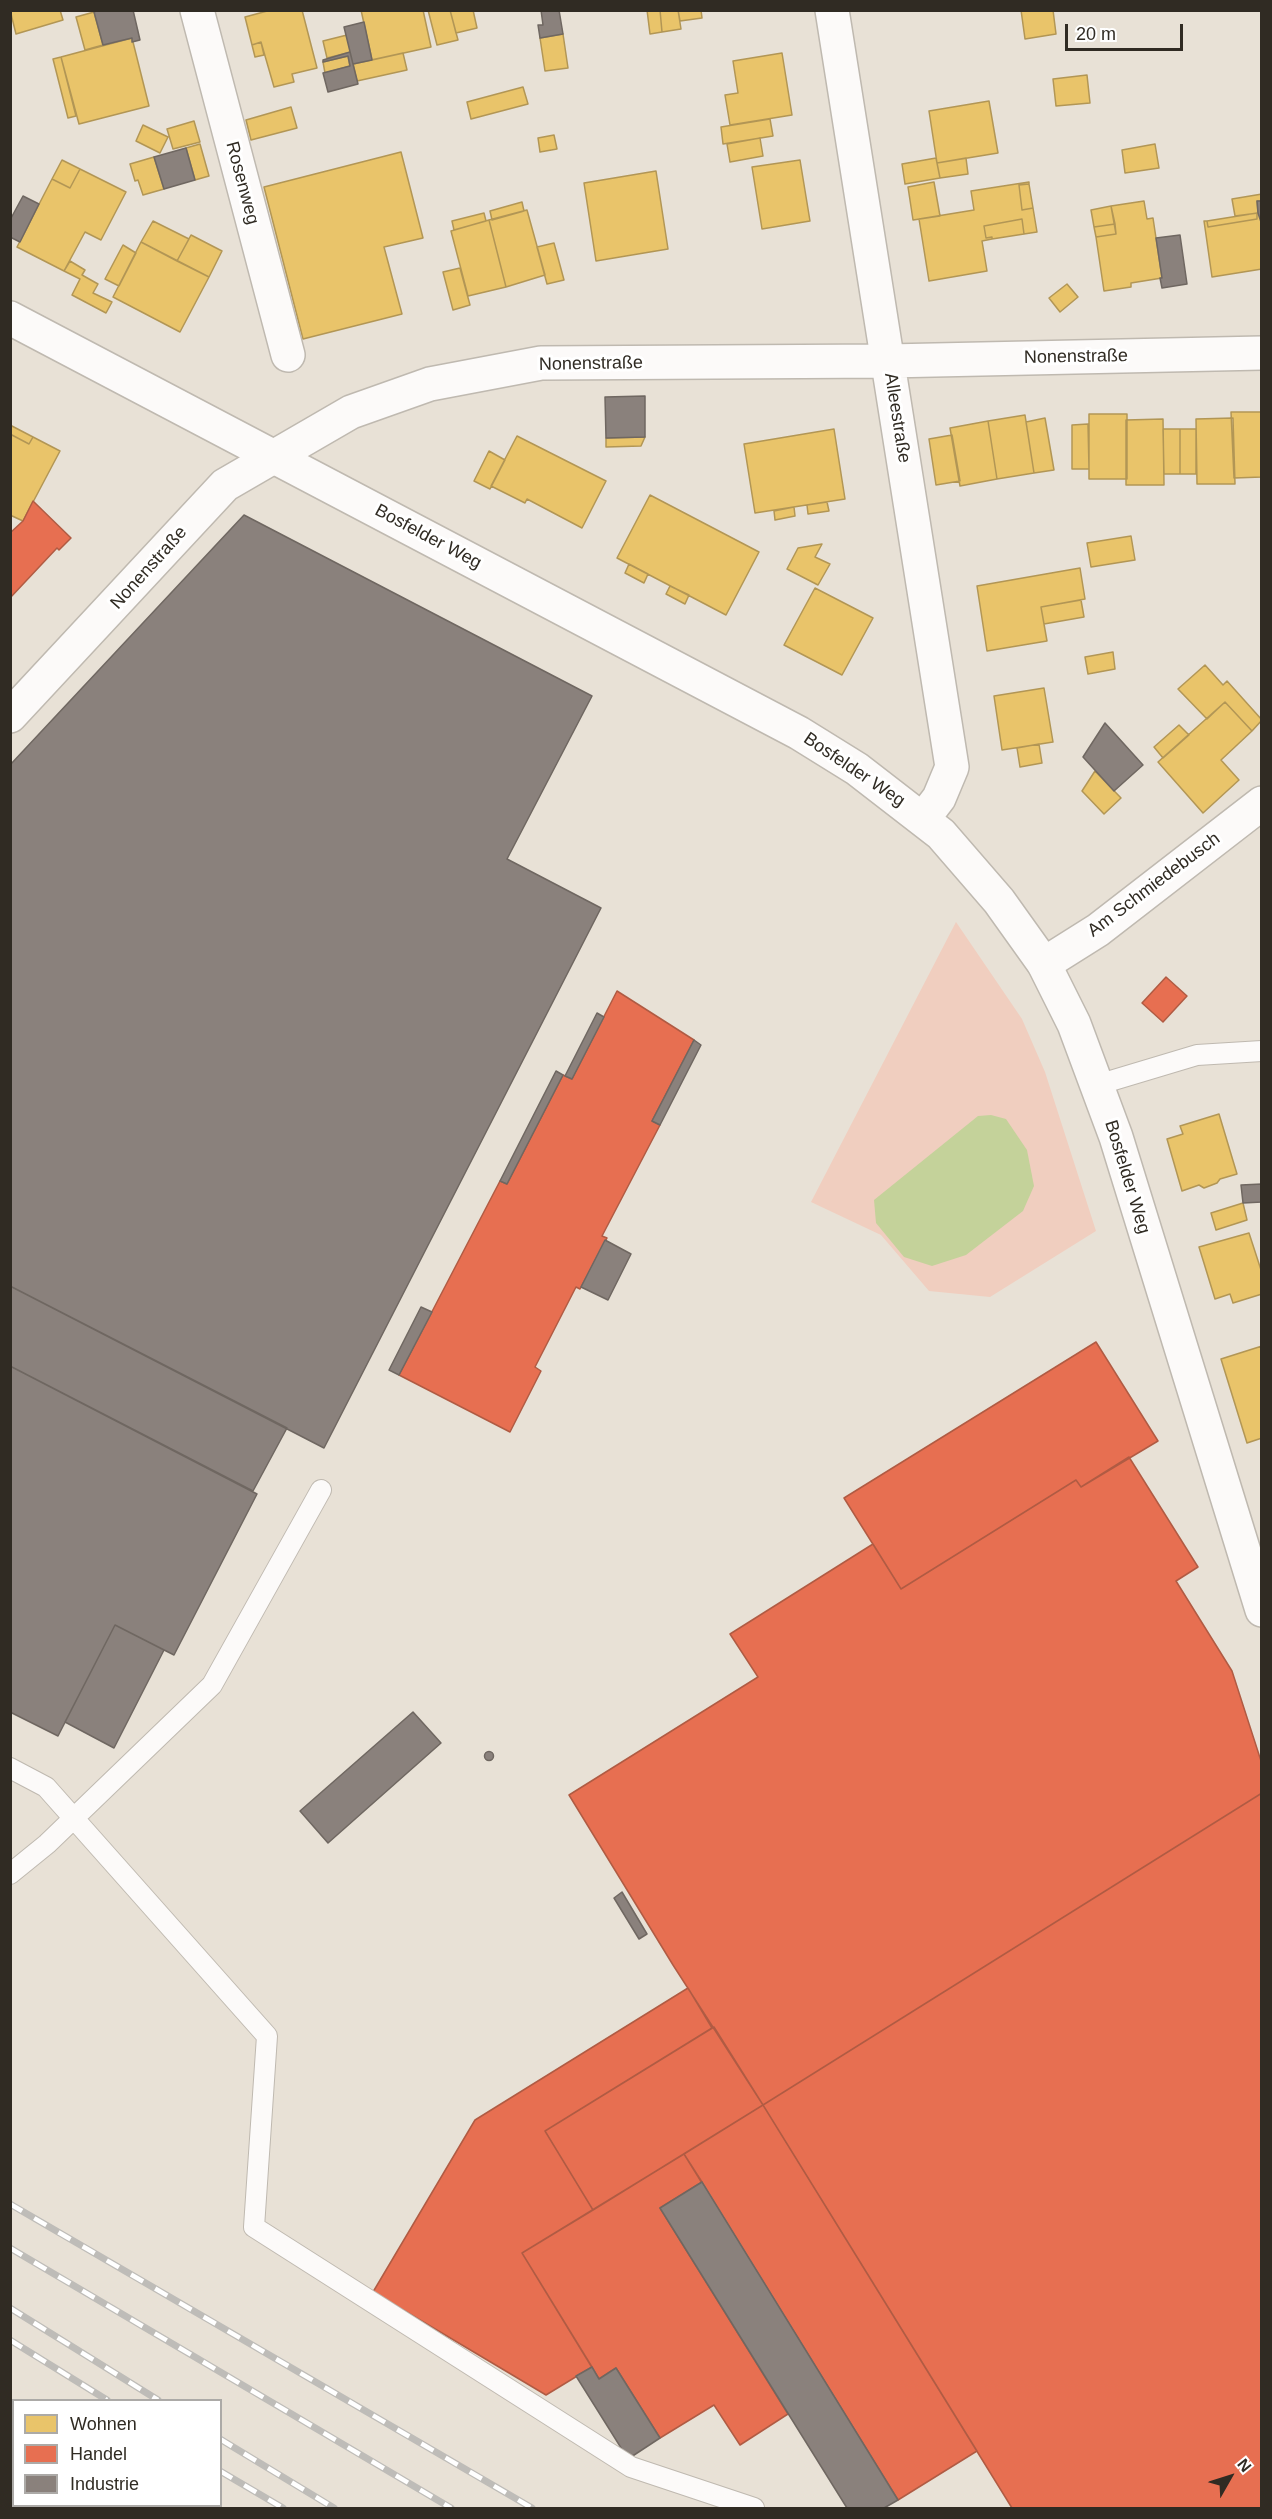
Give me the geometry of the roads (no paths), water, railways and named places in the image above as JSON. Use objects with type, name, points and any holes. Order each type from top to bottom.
[{"type":"street","name":"Rosenweg","points":[[197,10],[288,355]]},
{"type":"street","name":"Alleestraße","points":[[832,10],[952,767],[939,798],[923,819]]},
{"type":"street","name":"Bosfelder Weg","points":[[10,318],[799,733],[857,769],[941,834],[999,901],[1044,964],[1074,1024],[1116,1137],[1262,1611]]},
{"type":"street","name":"Nonenstraße","points":[[10,716],[225,485],[351,412],[430,384],[541,363],[888,361],[1262,353]]},
{"type":"street","name":"Am Schmiedebusch","points":[[1044,964],[1098,930],[1262,802]]},
{"type":"lane","points":[[1097,1085],[1197,1054],[1262,1051]]},
{"type":"lane","points":[[10,1874],[47,1844],[73,1816],[212,1684],[321,1490]]},
{"type":"lane","points":[[10,1768],[46,1787],[267,2036],[254,2227],[631,2468],[754,2508]]},
{"type":"railway","points":[[10,2204],[532,2508]]},
{"type":"railway","points":[[10,2248],[451,2508]]},
{"type":"railway","points":[[10,2308],[156,2399]]},
{"type":"railway","points":[[10,2340],[105,2399]]},
{"type":"railway","points":[[222,2440],[334,2508]]},
{"type":"railway","points":[[222,2472],[283,2508]]}]
